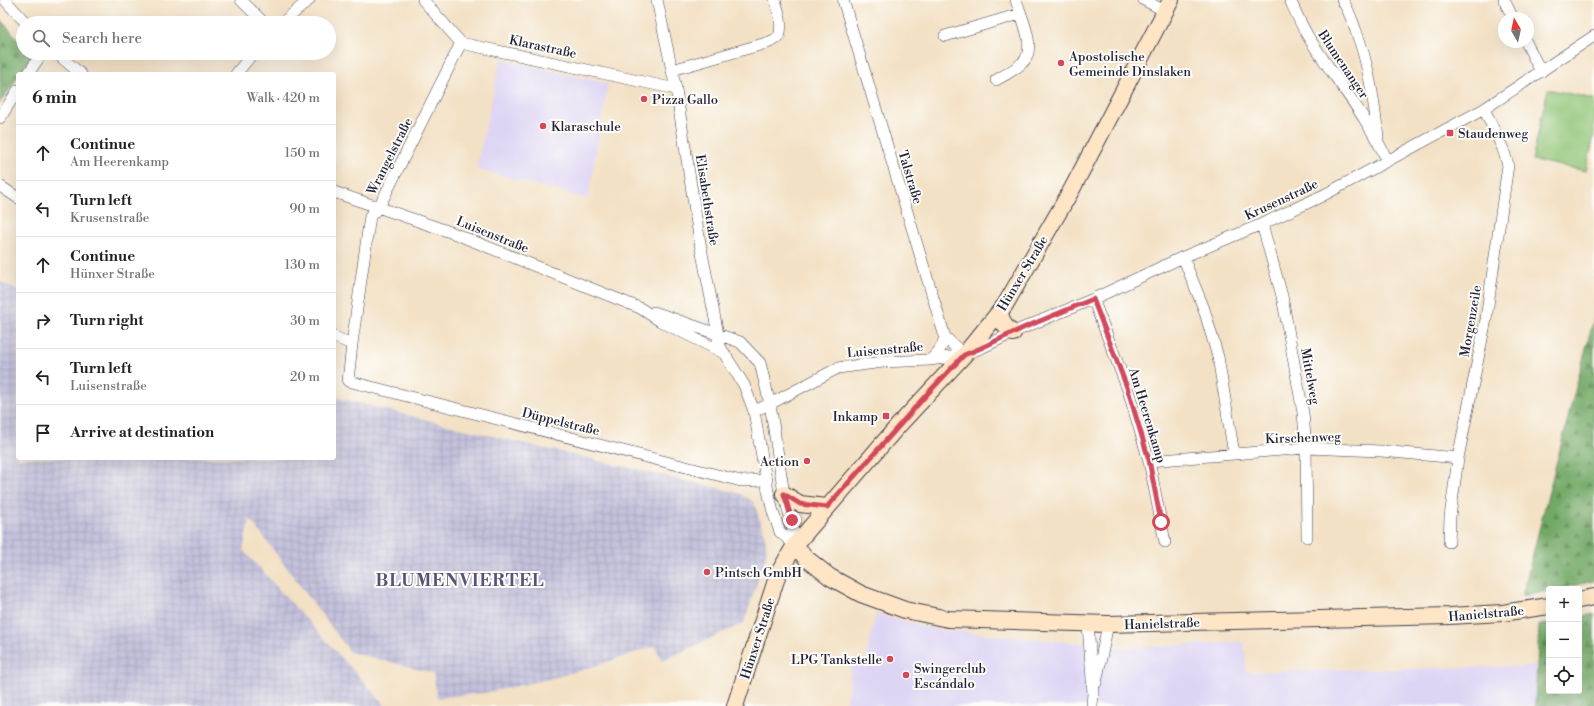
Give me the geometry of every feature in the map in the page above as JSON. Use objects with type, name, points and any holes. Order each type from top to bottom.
[{"type":"main road","name":"Hünxer Straße","points":[[735,706],[778,574],[795,545],[928,393],[964,355],[1005,305],[1072,189],[1168,5]]},
{"type":"main road","points":[[1000,312],[1002,322],[1006,329],[1013,333]]},
{"type":"main road","points":[[784,494],[800,504],[827,507]]},
{"type":"main road","name":"Hanielstraße","points":[[795,545],[812,564],[845,587],[905,610],[948,619],[1108,624],[1450,616],[1502,613],[1546,606]]},
{"type":"main road","points":[[1582,599],[1594,597]]},
{"type":"street","points":[[241,0],[257,16]]},
{"type":"street","points":[[290,16],[309,0]]},
{"type":"street","points":[[423,0],[461,43]]},
{"type":"street","name":"Elisabethstraße","points":[[657,0],[676,89],[700,243],[718,334]]},
{"type":"street","points":[[672,70],[770,42],[779,37],[782,28],[775,0]]},
{"type":"street","name":"Talstraße","points":[[843,0],[945,338]]},
{"type":"street","points":[[996,80],[1023,62],[1029,53],[1028,39],[1016,0]]},
{"type":"street","points":[[1144,0],[1168,5]]},
{"type":"street","name":"Blumenanger","points":[[1290,0],[1308,37],[1358,109],[1387,160]]},
{"type":"street","name":"Blumenanger","points":[[1342,0],[1348,8],[1364,52],[1373,97],[1378,142]]},
{"type":"street","points":[[1504,0],[1510,12]]},
{"type":"street","points":[[10,2],[21,16]]},
{"type":"street","points":[[945,36],[1020,14]]},
{"type":"street","name":"Krusenstraße","points":[[964,355],[1093,299],[1183,257],[1262,224],[1322,196],[1484,109],[1594,36]]},
{"type":"street","name":"Klarastraße","points":[[461,43],[676,89]]},
{"type":"street","name":"Wrangelstraße","points":[[348,381],[370,216],[379,207],[461,43]]},
{"type":"street","points":[[1529,48],[1541,72]]},
{"type":"street","points":[[29,72],[37,60]]},
{"type":"street","points":[[64,60],[79,72]]},
{"type":"street","points":[[238,72],[247,60]]},
{"type":"street","points":[[0,118],[16,93]]},
{"type":"street","name":"Morgenzeile","points":[[1449,542],[1450,516],[1458,458],[1486,319],[1508,165],[1484,109]]},
{"type":"street","points":[[0,186],[16,197]]},
{"type":"street","name":"Luisenstraße","points":[[336,193],[453,233],[640,308],[740,342],[760,363],[770,404],[784,494],[792,520],[795,545]]},
{"type":"street","name":"Mittelweg","points":[[1262,224],[1282,296],[1303,413],[1306,448],[1307,537]]},
{"type":"street","points":[[1183,257],[1204,309],[1218,357],[1234,454]]},
{"type":"street","name":"Am Heerenkamp","points":[[1093,299],[1128,390],[1149,460],[1165,542]]},
{"type":"street","name":"Luisenstraße","points":[[640,308],[660,321],[724,353]]},
{"type":"street","points":[[718,334],[718,344],[744,384],[754,411],[773,512],[780,532],[795,545]]},
{"type":"street","points":[[336,338],[352,344]]},
{"type":"street","points":[[930,360],[937,355],[945,338],[964,355]]},
{"type":"street","name":"Luisenstraße","points":[[754,411],[838,368],[882,362],[930,360],[964,355]]},
{"type":"street","name":"Düppelstraße","points":[[348,381],[741,481],[767,480]]},
{"type":"street","name":"Kirschenweg","points":[[1149,460],[1306,448],[1381,451],[1458,458]]},
{"type":"street","points":[[1088,624],[1093,693]]},
{"type":"street","points":[[1092,706],[1093,693],[1108,624]]},
{"type":"shaded area","name":"Klaraschule","points":[[501,59],[608,84],[588,199],[476,169]]},
{"type":"shaded area","points":[[0,282],[16,289],[16,460],[336,460],[336,397],[517,442],[739,493],[754,502],[766,541],[767,552],[744,623],[662,661],[655,646],[550,679],[484,693],[437,698],[433,673],[350,652],[250,519],[243,550],[386,706],[0,706]]},
{"type":"shaded area","points":[[876,614],[934,629],[1127,648],[1244,642],[1246,672],[1536,666],[1535,706],[845,706],[849,688],[851,659],[865,662]]},
{"type":"green space","points":[[0,19],[16,37],[16,60],[29,60],[21,72],[16,72],[16,79],[0,103]]},
{"type":"green space","points":[[1548,89],[1594,99],[1594,135],[1586,171],[1532,160]]},
{"type":"green space","points":[[1594,317],[1594,581],[1572,586],[1546,586],[1546,592],[1522,596]]},
{"type":"green space","points":[[1594,614],[1594,706],[1535,706],[1539,625],[1546,624],[1546,694],[1582,694],[1582,616]]},
{"type":"place","name":"Apostolische Gemeinde Dinslaken","points":[[1061,63]]},
{"type":"place","name":"Pizza Gallo","points":[[644,99]]},
{"type":"place","name":"Klaraschule","points":[[543,126]]},
{"type":"place","name":"Staudenweg","points":[[1450,133]]},
{"type":"place","name":"Inkamp","points":[[886,416]]},
{"type":"place","name":"Action","points":[[807,461]]},
{"type":"place","name":"Pintsch GmbH","points":[[707,572]]},
{"type":"place","name":"LPG Tankstelle","points":[[890,659]]},
{"type":"place","name":"Swingerclub Escándalo","points":[[906,675]]},
{"type":"district","name":"BLUMENVIERTEL","points":[[460,580]]},
{"type":"route","points":[[792,520],[784,494],[800,504],[807,506],[827,507],[898,426],[964,355],[1023,328],[1093,299],[1128,390],[1149,460],[1161,522]]}]
